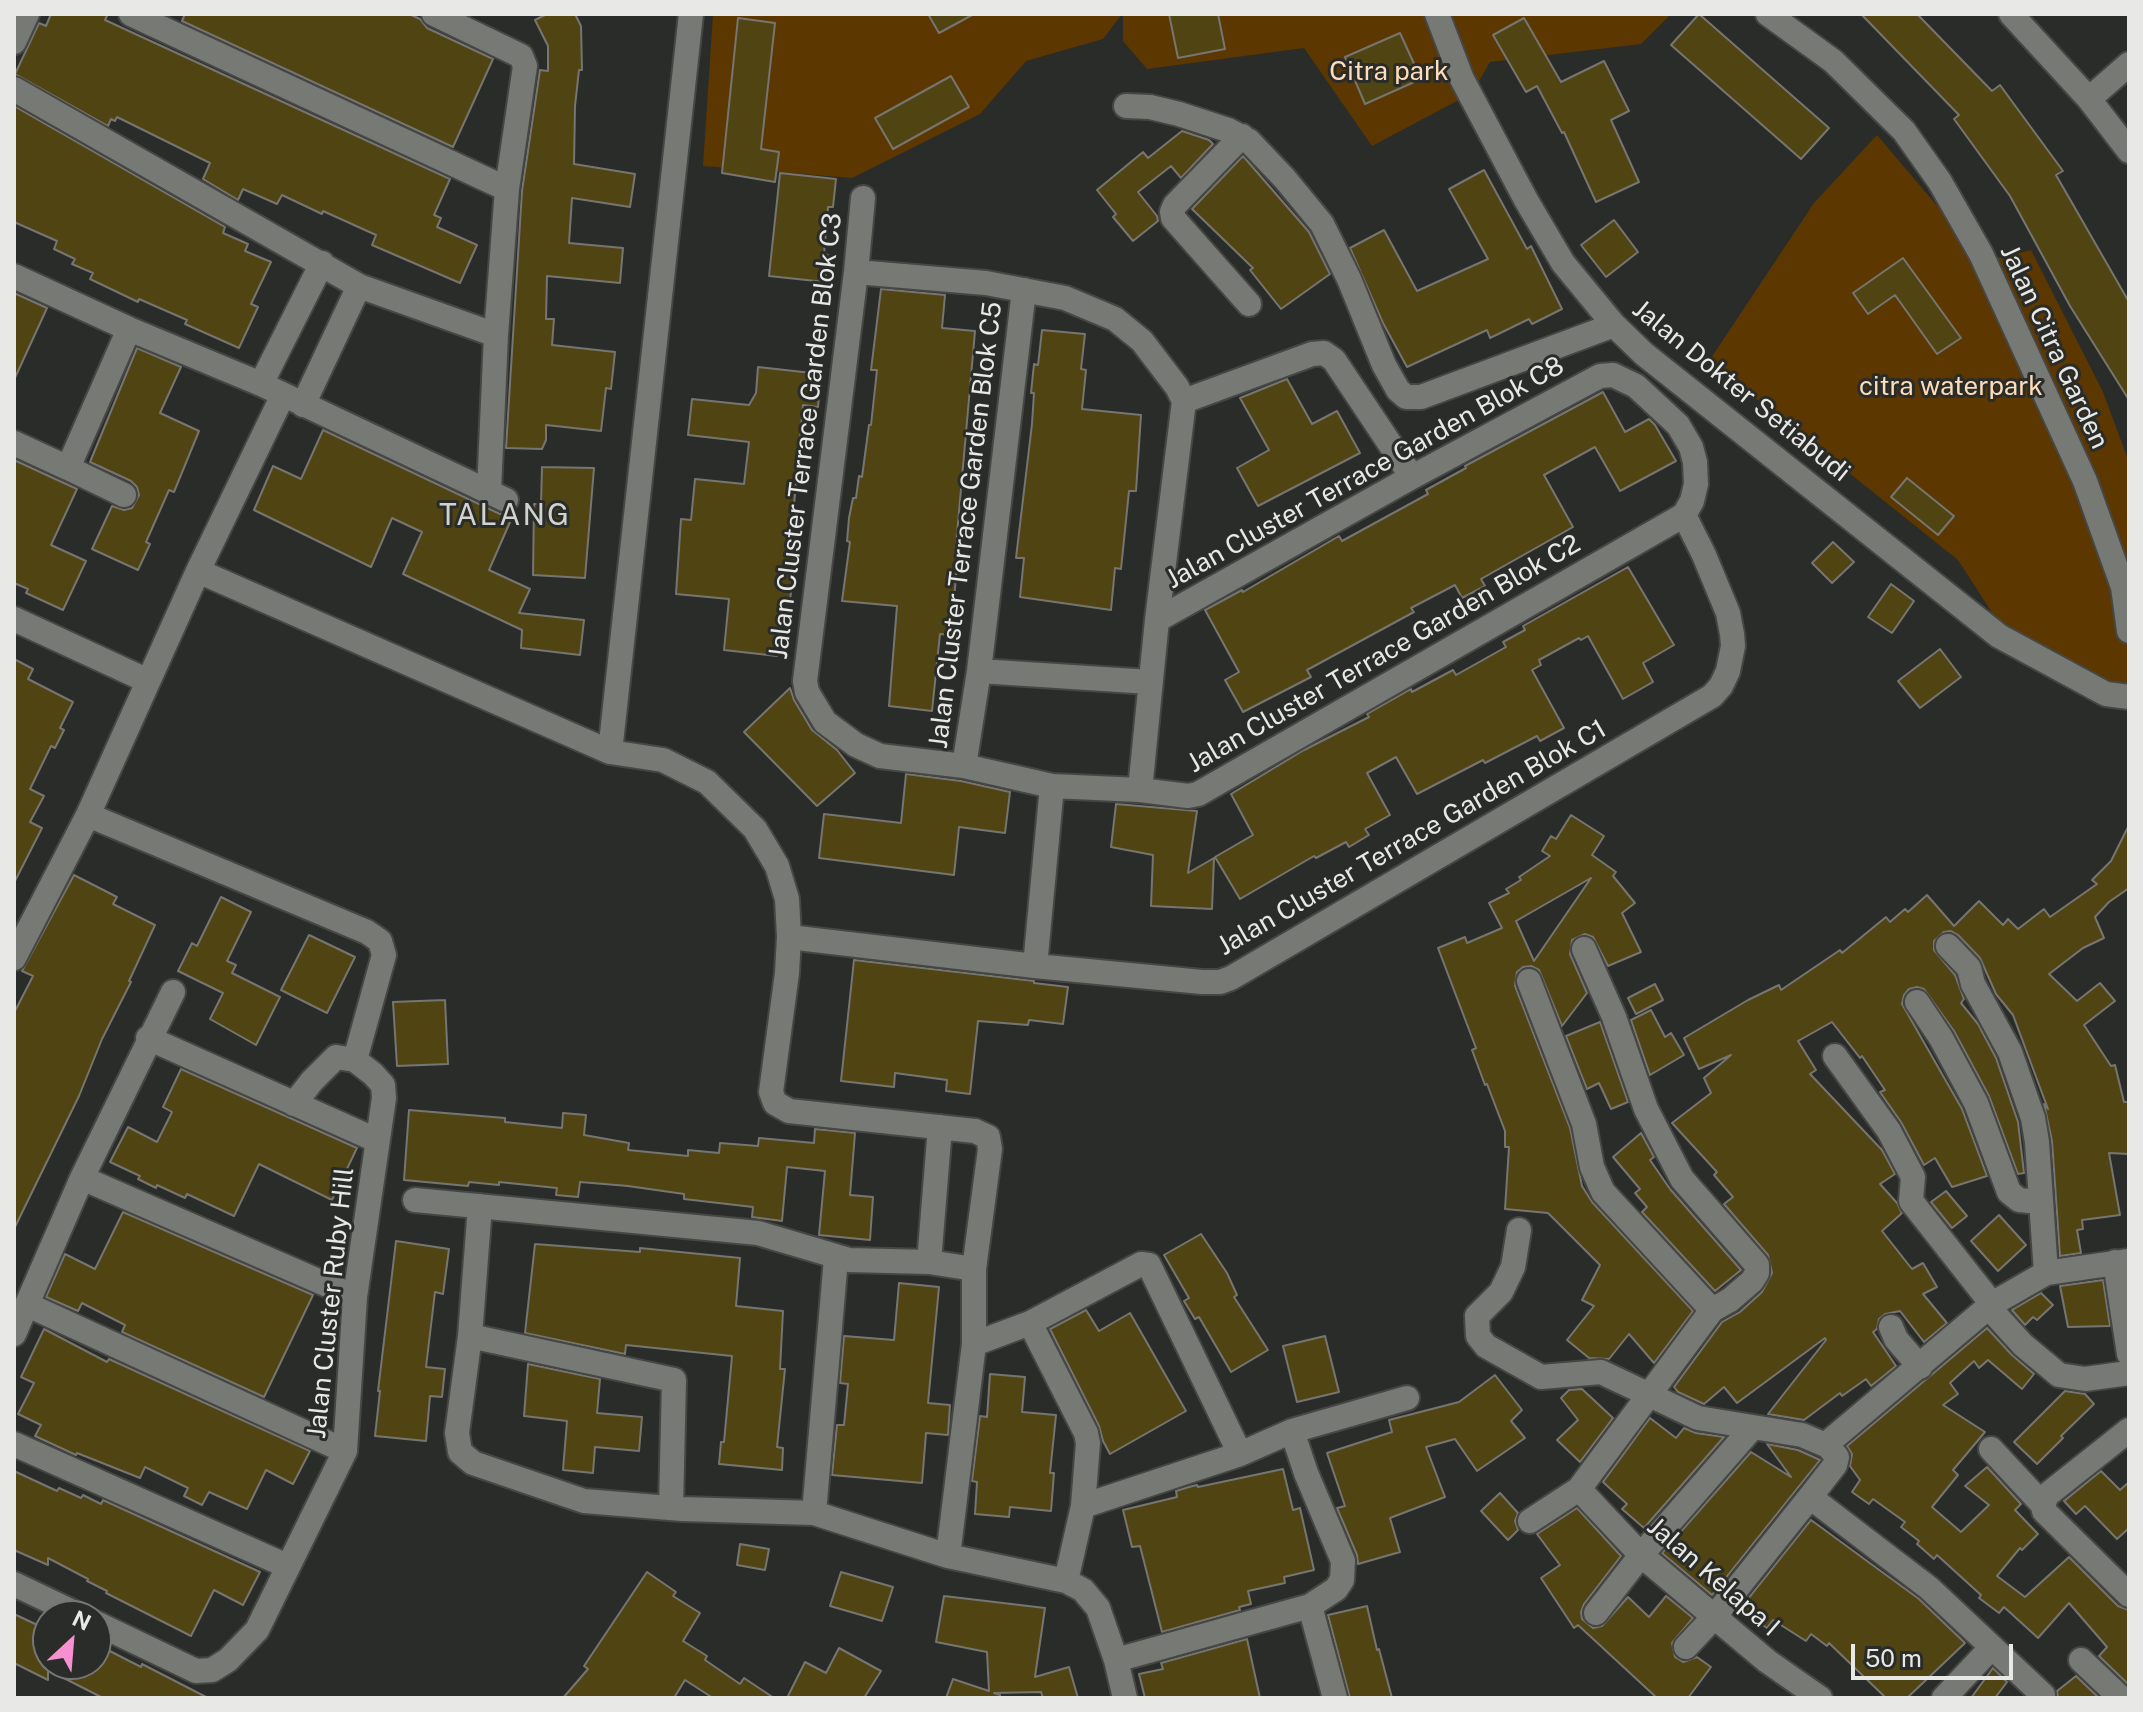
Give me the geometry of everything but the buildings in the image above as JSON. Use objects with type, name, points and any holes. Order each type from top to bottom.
[{"type":"street","points":[[14,42],[27,14]]},
{"type":"street","points":[[131,14],[507,189]]},
{"type":"street","points":[[14,276],[498,495],[496,335],[507,189],[525,69],[521,56],[434,14]]},
{"type":"street","points":[[610,752],[691,14]]},
{"type":"street","name":"Jalan Dokter Setiabudi","points":[[1437,14],[1462,79],[1526,200],[1563,263],[1614,325],[1644,354],[1999,636],[2106,694],[2129,697]]},
{"type":"street","name":"Jalan Citra Garden","points":[[1768,14],[1833,61],[1874,101],[1904,131],[1940,182],[1981,254],[2085,481],[2126,591],[2129,631]]},
{"type":"street","points":[[2011,14],[2089,99],[2129,151]]},
{"type":"street","points":[[2089,99],[2129,64]]},
{"type":"street","points":[[14,89],[359,286],[496,335]]},
{"type":"street","points":[[1126,106],[1150,107],[1179,114],[1242,136],[1285,179],[1322,224],[1349,279],[1384,365],[1398,390],[1406,397],[1421,397],[1614,325]]},
{"type":"street","points":[[1242,136],[1175,205],[1172,212],[1173,218],[1249,304]]},
{"type":"street","name":"Jalan Cluster Terrace Garden Blok C3","points":[[863,198],[807,665],[807,692],[825,722],[866,751],[880,756],[964,766],[1052,786]]},
{"type":"street","points":[[14,958],[88,815],[198,571],[282,395],[322,263]]},
{"type":"street","points":[[856,272],[986,283],[1065,298],[1115,319],[1142,341],[1177,387],[1184,401],[1140,790]]},
{"type":"street","points":[[282,395],[359,286]]},
{"type":"street","name":"Jalan Cluster Terrace Garden Blok C5","points":[[964,766],[979,671],[1024,290]]},
{"type":"street","points":[[68,468],[129,329]]},
{"type":"street","points":[[1184,401],[1312,354],[1324,353],[1334,360],[1412,477]]},
{"type":"street","name":"Jalan Cluster Terrace Garden Blok C8","points":[[1157,620],[1600,376],[1613,375],[1628,381],[1678,425],[1691,447],[1695,462],[1696,484],[1692,501],[1684,515]]},
{"type":"street","points":[[14,443],[124,495]]},
{"type":"street","name":"Jalan Cluster Terrace Garden Blok C2","points":[[1052,786],[1140,790],[1188,796],[1205,791],[1684,515]]},
{"type":"street","name":"Jalan Cluster Terrace Garden Blok C1","points":[[789,937],[1202,982],[1220,982],[1231,978],[1712,696],[1728,671],[1732,634],[1728,613],[1684,515]]},
{"type":"street","points":[[198,571],[610,752],[663,760],[689,771],[707,782],[755,829],[777,866],[787,899],[787,973],[771,1092],[775,1103],[789,1111],[981,1133],[990,1142],[974,1269],[974,1344],[948,1556]]},
{"type":"street","points":[[14,619],[148,681]]},
{"type":"street","points":[[979,671],[1150,682]]},
{"type":"street","points":[[1035,966],[1052,786]]},
{"type":"street","points":[[88,815],[367,932],[380,941],[384,955],[355,1060],[342,1057],[332,1059],[294,1104]]},
{"type":"street","points":[[1948,946],[1969,968],[1973,984],[2010,1052],[2025,1092],[2037,1142],[2046,1273]]},
{"type":"street","points":[[1530,1521],[1579,1489],[1712,1310],[1730,1300],[1757,1273],[1757,1265],[1682,1179],[1646,1109],[1614,1017],[1584,949]]},
{"type":"street","points":[[1529,981],[1584,1124],[1592,1167],[1603,1192],[1712,1310]]},
{"type":"street","points":[[14,1334],[82,1178],[173,992]]},
{"type":"street","points":[[1917,1002],[1941,1038],[1976,1103],[2009,1192],[2019,1200],[2040,1202]]},
{"type":"street","points":[[148,1038],[376,1140]]},
{"type":"street","points":[[1835,1056],[1889,1131],[1913,1177],[1911,1201],[1992,1304],[1993,1312],[2023,1345],[2059,1375],[2085,1379],[2129,1373]]},
{"type":"street","name":"Jalan Cluster Ruby Hill","points":[[112,1631],[196,1671],[212,1670],[228,1660],[257,1630],[345,1451],[355,1297],[384,1098],[383,1085],[355,1060]]},
{"type":"street","points":[[929,1262],[940,1127]]},
{"type":"street","points":[[82,1178],[355,1297]]},
{"type":"street","points":[[415,1200],[758,1233],[836,1258],[929,1262],[974,1269]]},
{"type":"street","points":[[480,1206],[470,1336],[457,1433],[460,1452],[473,1463],[584,1501],[671,1508],[814,1513],[948,1556],[1066,1581],[1083,1590],[1098,1608],[1125,1698]]},
{"type":"street","points":[[1519,1230],[1513,1267],[1501,1292],[1477,1316],[1478,1336],[1486,1346],[1541,1377],[1601,1372],[1698,1418],[1802,1435],[1828,1446],[1837,1457],[1835,1465],[1810,1497],[1714,1617],[1686,1647]]},
{"type":"street","points":[[814,1513],[836,1258]]},
{"type":"street","points":[[1828,1446],[1830,1441],[1992,1304],[2046,1273],[2122,1262],[2129,1354]]},
{"type":"street","points":[[974,1344],[1030,1323],[1146,1264],[1152,1268],[1240,1454]]},
{"type":"street","points":[[28,1305],[345,1451]]},
{"type":"street","points":[[1030,1323],[1086,1433],[1087,1475],[1083,1506],[1066,1581]]},
{"type":"street","points":[[1891,1327],[1896,1339],[1920,1367]]},
{"type":"street","points":[[470,1336],[674,1380],[671,1508]]},
{"type":"street","points":[[1083,1506],[1240,1454],[1292,1431],[1407,1398]]},
{"type":"street","points":[[1596,1613],[1641,1555],[1752,1428]]},
{"type":"street","points":[[2129,1430],[2047,1495],[2043,1505],[2044,1511],[2129,1595]]},
{"type":"street","points":[[1116,1660],[1310,1606],[1336,1589],[1344,1568],[1292,1431]]},
{"type":"street","points":[[14,1444],[287,1566]]},
{"type":"street","points":[[1991,1449],[2043,1505]]},
{"type":"street","name":"Jalan Kelapa I","points":[[1579,1489],[1641,1555],[1767,1661],[1820,1698]]},
{"type":"street","points":[[1810,1497],[1929,1588],[2043,1695]]},
{"type":"street","points":[[14,1584],[48,1600]]},
{"type":"street","points":[[1310,1606],[1335,1698]]},
{"type":"street","points":[[1944,1698],[1991,1648]]},
{"type":"street","points":[[2081,1660],[2121,1698]]},
{"type":"green space","points":[[713,14],[1122,14],[1103,39],[1026,61],[980,114],[852,178],[703,166]]},
{"type":"green space","name":"Citra park","points":[[1123,14],[1671,14],[1641,44],[1490,62],[1472,93],[1372,146],[1304,48],[1147,69],[1123,41]]},
{"type":"green space","name":"citra waterpark","points":[[1877,135],[1984,261],[2031,250],[2103,392],[2129,462],[2129,699],[2002,628],[1958,560],[1709,361],[1814,203]]},
{"type":"district","name":"TALANG","points":[[505,516]]}]
